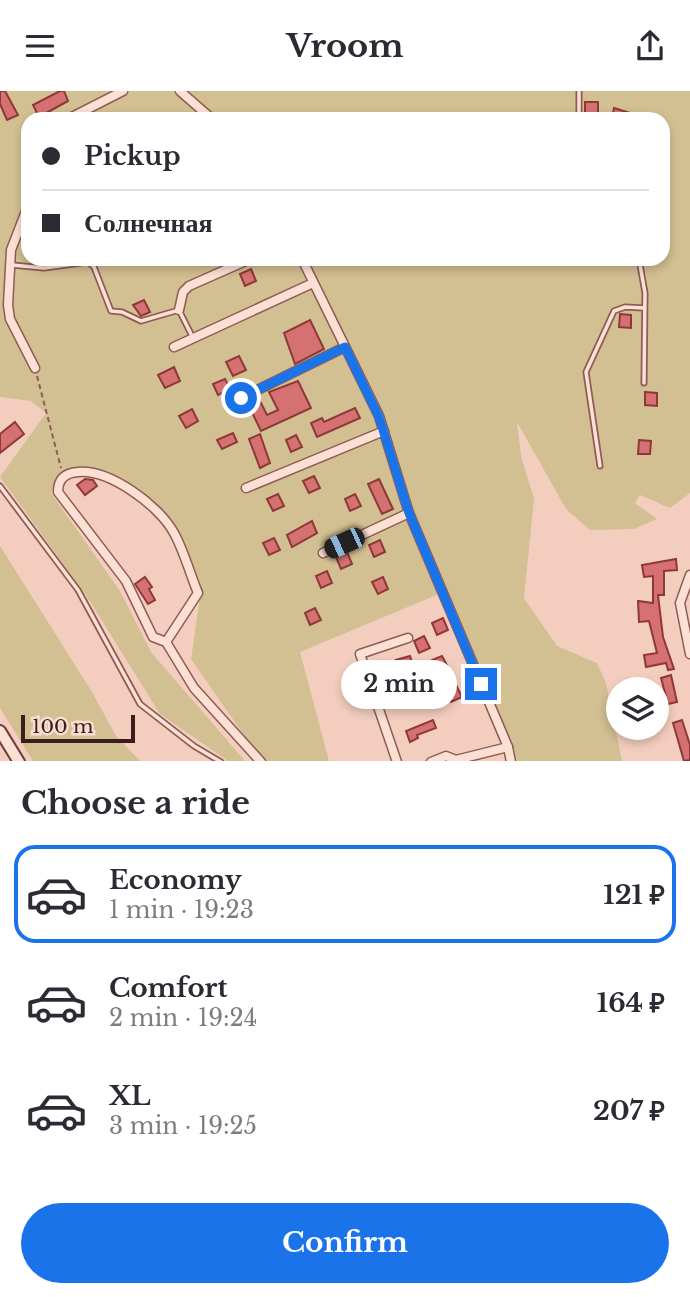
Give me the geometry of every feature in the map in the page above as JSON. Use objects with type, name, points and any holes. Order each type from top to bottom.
[{"type":"main road","points":[[0,731],[19,761]]},
{"type":"street","points":[[82,112],[123,91]]},
{"type":"street","points":[[180,91],[204,112]]},
{"type":"street","points":[[21,224],[11,250],[10,319],[35,368]]},
{"type":"street","points":[[179,310],[183,292],[189,286],[234,266]]},
{"type":"street","points":[[305,266],[384,431],[409,513],[512,761]]},
{"type":"street","points":[[174,347],[313,283]]},
{"type":"street","points":[[241,398],[345,347]]},
{"type":"street","points":[[246,488],[384,431]]},
{"type":"street","points":[[166,642],[198,593],[173,532],[158,513],[111,477],[95,471],[73,472],[63,477],[58,482],[58,492],[66,506],[126,581],[153,637],[166,642],[194,688],[261,761]]},
{"type":"street","points":[[323,553],[409,513]]},
{"type":"street","points":[[690,575],[680,603],[690,654]]},
{"type":"street","points":[[397,761],[360,654],[408,638]]},
{"type":"street","points":[[431,761],[446,756],[457,760],[508,747]]},
{"type":"lane","points":[[579,91],[579,112]]},
{"type":"lane","points":[[12,265],[21,266]]},
{"type":"lane","points":[[23,266],[59,266]]},
{"type":"lane","points":[[93,266],[111,311],[122,312],[141,321],[179,310],[193,338]]},
{"type":"lane","points":[[640,266],[644,308],[644,383]]},
{"type":"lane","points":[[600,467],[586,372],[614,311],[625,307],[644,308]]},
{"type":"lane","points":[[0,486],[78,590],[140,704],[194,746],[221,761]]},
{"type":"path","points":[[35,368],[54,431],[63,477]]},
{"type":"shaded area","points":[[0,91],[690,91],[690,493],[670,508],[640,495],[635,503],[657,519],[634,529],[590,530],[566,509],[517,422],[521,456],[534,499],[524,598],[557,646],[597,663],[606,683],[606,740],[618,740],[622,761],[517,761],[481,684],[446,591],[300,652],[329,761],[262,761],[191,659],[201,591],[160,512],[98,474],[60,475],[51,493],[120,591],[151,652],[245,761],[228,761],[160,714],[86,595],[0,477],[46,413],[31,401],[0,397]]},
{"type":"shaded area","points":[[0,546],[92,692],[116,736],[140,761],[33,761],[0,708]]},
{"type":"building","points":[[0,91],[5,91],[18,115],[7,120],[0,104]]},
{"type":"building","points":[[60,91],[64,91],[68,101],[48,112],[36,112],[33,105]]},
{"type":"building","points":[[585,102],[598,102],[598,112],[585,112]]},
{"type":"building","points":[[251,269],[256,281],[245,286],[240,274]]},
{"type":"building","points":[[144,300],[150,312],[141,316],[133,305]]},
{"type":"building","points":[[620,314],[631,315],[631,328],[619,327]]},
{"type":"building","points":[[310,320],[324,349],[295,364],[284,333]]},
{"type":"building","points":[[239,356],[246,370],[233,376],[226,362]]},
{"type":"building","points":[[174,367],[180,381],[165,388],[158,375]]},
{"type":"building","points":[[225,379],[230,389],[218,395],[213,384]]},
{"type":"building","points":[[298,381],[311,408],[261,431],[248,404],[259,399],[267,415],[278,410],[269,392]]},
{"type":"building","points":[[645,392],[657,393],[657,406],[645,405]]},
{"type":"building","points":[[355,408],[360,418],[317,437],[311,423],[322,418],[324,422]]},
{"type":"building","points":[[192,409],[198,421],[186,428],[179,416]]},
{"type":"building","points":[[15,422],[24,434],[0,453],[0,434]]},
{"type":"building","points":[[233,433],[237,442],[222,449],[217,440]]},
{"type":"building","points":[[260,434],[270,463],[260,468],[249,439]]},
{"type":"building","points":[[296,435],[302,447],[291,452],[286,440]]},
{"type":"building","points":[[639,440],[651,441],[650,454],[638,454]]},
{"type":"building","points":[[314,476],[320,488],[309,493],[303,481]]},
{"type":"building","points":[[85,479],[93,480],[97,486],[85,495],[77,485]]},
{"type":"building","points":[[379,479],[393,509],[382,514],[368,484]]},
{"type":"building","points":[[278,494],[284,506],[273,511],[267,499]]},
{"type":"building","points":[[355,494],[361,506],[350,511],[345,499]]},
{"type":"building","points":[[312,521],[317,533],[292,547],[287,535]]},
{"type":"building","points":[[274,538],[280,550],[269,555],[263,543]]},
{"type":"building","points":[[380,540],[385,552],[374,557],[369,545]]},
{"type":"building","points":[[347,552],[352,564],[341,569],[336,557]]},
{"type":"building","points":[[676,559],[677,570],[664,571],[664,595],[658,595],[663,637],[674,669],[668,670],[666,663],[646,667],[644,655],[657,653],[649,621],[639,622],[638,601],[653,603],[653,576],[644,577],[642,565]]},
{"type":"building","points":[[327,571],[332,583],[321,588],[316,576]]},
{"type":"building","points":[[145,577],[152,587],[149,589],[155,600],[148,604],[135,584]]},
{"type":"building","points":[[383,577],[388,589],[378,594],[372,582]]},
{"type":"building","points":[[315,608],[321,620],[310,625],[305,613]]},
{"type":"building","points":[[443,618],[448,630],[437,635],[432,623]]},
{"type":"building","points":[[424,636],[430,648],[419,653],[414,641]]},
{"type":"building","points":[[410,656],[423,693],[403,699],[404,704],[397,706],[392,692],[388,694],[386,686],[406,680],[396,660]]},
{"type":"building","points":[[442,656],[448,667],[437,672],[432,660]]},
{"type":"building","points":[[671,675],[677,702],[669,704],[669,677],[664,677]]},
{"type":"building","points":[[456,685],[462,697],[451,702],[445,690]]},
{"type":"building","points":[[433,720],[436,728],[417,735],[418,738],[410,742],[406,731]]},
{"type":"building","points":[[682,720],[690,745],[690,760],[684,761],[673,723]]},
{"type":"route","points":[[241,398],[345,347],[379,417],[409,513],[481,684]]}]
